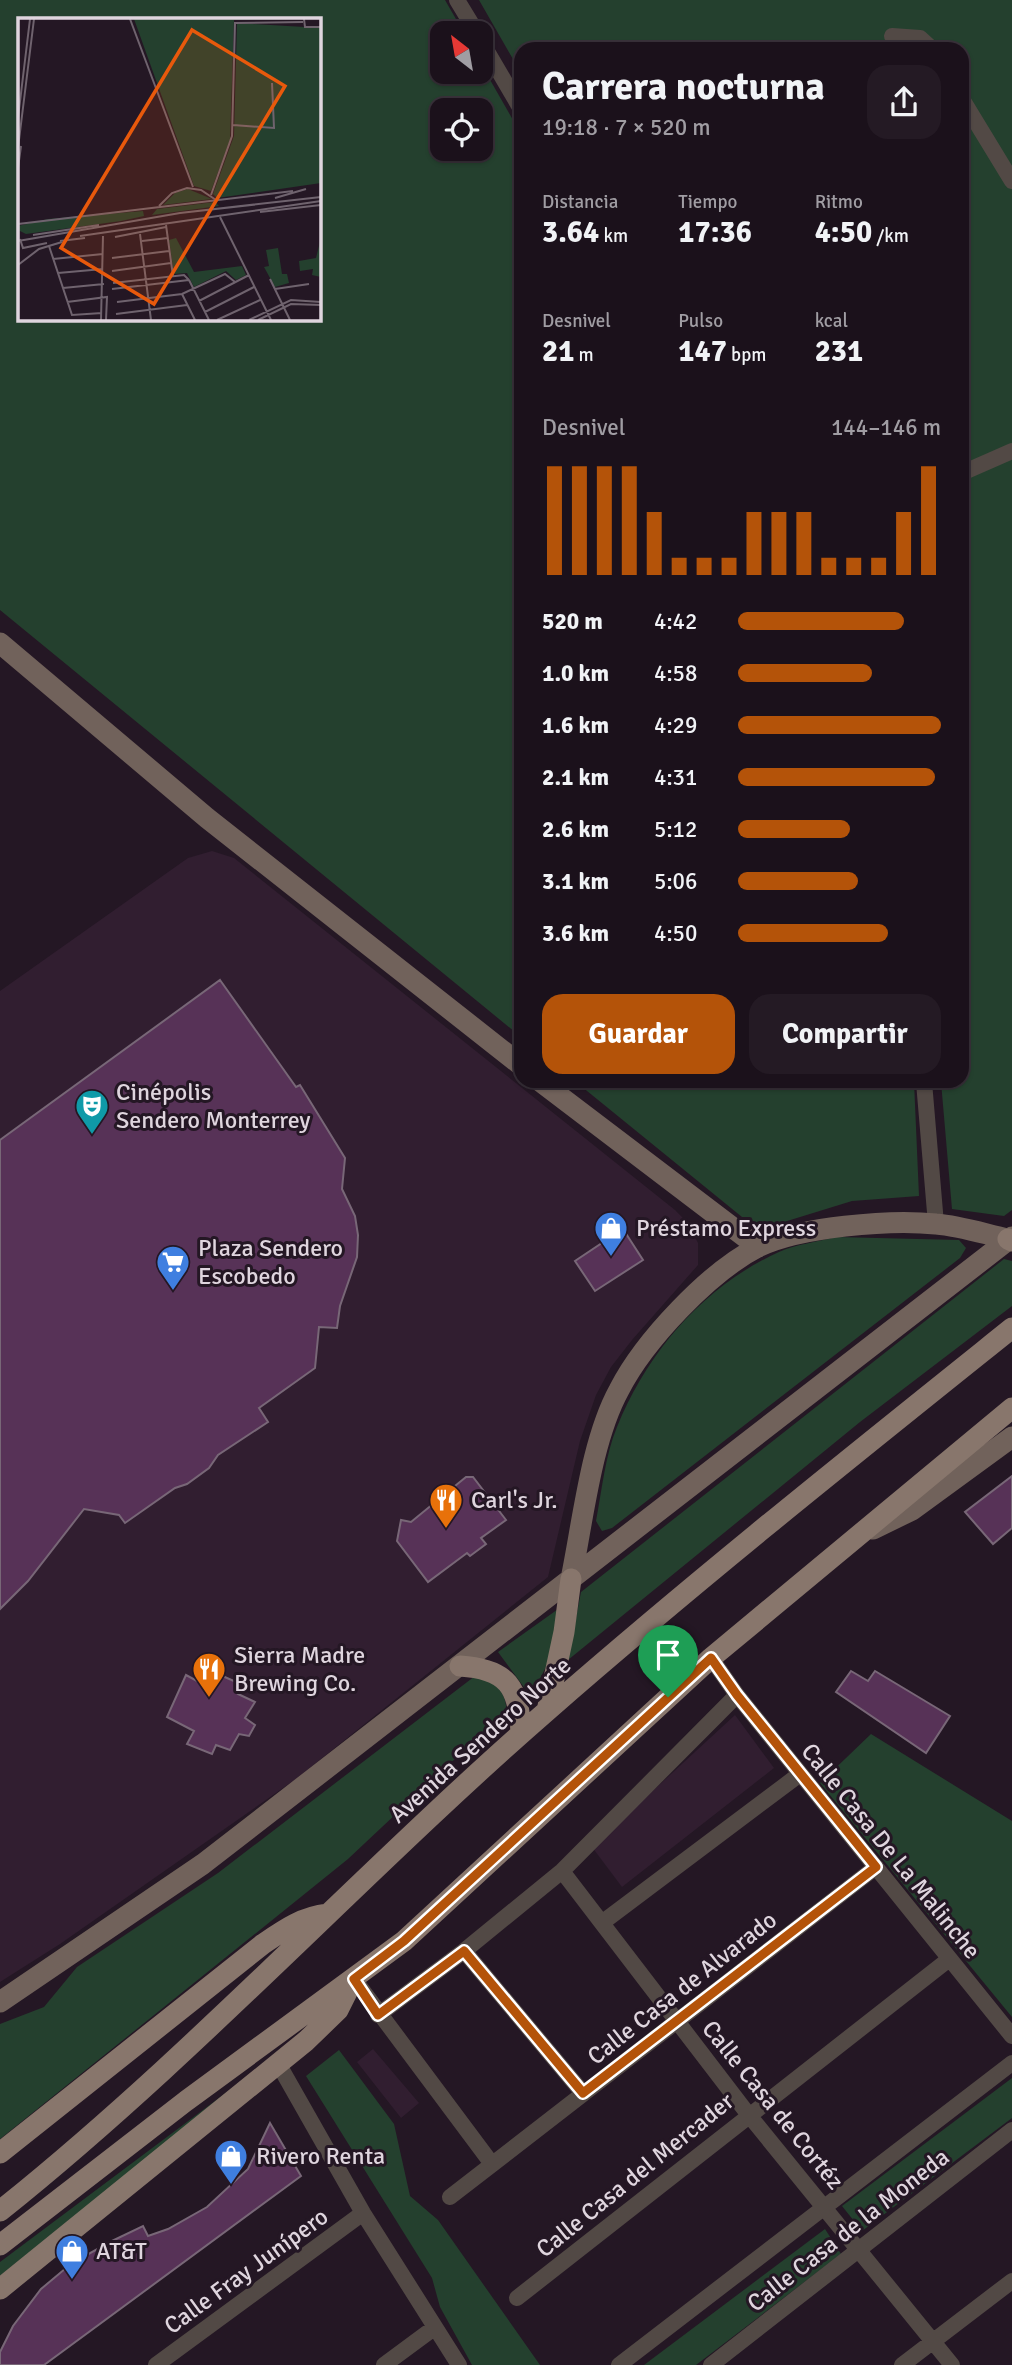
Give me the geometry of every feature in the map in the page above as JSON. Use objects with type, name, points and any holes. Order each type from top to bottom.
[{"type":"main road","name":"Avenida Sendero Norte","points":[[0,2211],[42,2177],[330,1914],[547,1711],[783,1512],[1012,1328]]},
{"type":"main road","points":[[0,2245],[186,2101],[404,1941],[711,1658],[1012,1408]]},
{"type":"main road","points":[[547,1711],[564,1632],[571,1579]]},
{"type":"main road","points":[[460,1666],[484,1668],[504,1678],[514,1691],[520,1709],[521,1734]]},
{"type":"main road","points":[[0,2153],[263,1944],[311,1916],[330,1914]]},
{"type":"main road","points":[[0,2289],[279,2064],[338,2010],[353,1980]]},
{"type":"street","points":[[457,0],[470,21]]},
{"type":"street","points":[[892,36],[920,38],[924,42]]},
{"type":"street","points":[[494,63],[514,97]]},
{"type":"street","points":[[969,110],[1012,181]]},
{"type":"street","points":[[969,470],[1012,451]]},
{"type":"street","points":[[0,643],[207,818],[514,1060]]},
{"type":"street","points":[[549,1088],[758,1247]]},
{"type":"street","points":[[925,1088],[936,1224]]},
{"type":"street","points":[[571,1579],[598,1445],[618,1390],[658,1331],[682,1307],[758,1247],[835,1228],[895,1223],[936,1224],[1011,1239]]},
{"type":"street","points":[[0,2002],[203,1864],[1011,1239]]},
{"type":"street","points":[[855,1538],[912,1510],[1012,1437]]},
{"type":"street","name":"Calle Casa De La Malinche","points":[[711,1658],[737,1695],[948,1960],[1012,2036]]},
{"type":"street","points":[[378,2015],[464,1951],[562,1871],[737,1695]]},
{"type":"street","points":[[603,1922],[800,1774]]},
{"type":"street","name":"Calle Casa de Alvarado","points":[[450,2197],[876,1867]]},
{"type":"street","name":"Calle Casa de Cortéz","points":[[562,1871],[748,2113],[952,2365]]},
{"type":"street","points":[[464,1951],[583,2093]]},
{"type":"street","name":"Calle Casa del Mercader","points":[[517,2298],[748,2113],[948,1960]]},
{"type":"street","points":[[353,1980],[492,2164]]},
{"type":"street","name":"Calle Casa de la Moneda","points":[[618,2365],[1012,2063]]},
{"type":"street","points":[[279,2064],[363,2213],[458,2365]]},
{"type":"street","name":"Calle Casa de la Moneda","points":[[711,2365],[1012,2130]]},
{"type":"street","name":"Calle Fray Junípero","points":[[156,2365],[363,2213]]},
{"type":"street","points":[[901,2365],[1012,2281]]},
{"type":"street","points":[[384,2365],[434,2328]]},
{"type":"shaded area","points":[[212,851],[234,858],[514,1081],[514,1088],[522,1088],[675,1210],[687,1222],[698,1243],[698,1265],[632,1340],[611,1367],[596,1395],[580,1441],[548,1577],[296,1779],[60,1944],[0,1982],[0,991],[188,858]]},
{"type":"shaded area","points":[[735,1715],[774,1768],[622,1887],[592,1847]]},
{"type":"shaded area","points":[[373,2049],[419,2103],[401,2118],[357,2062]]},
{"type":"green space","points":[[0,0],[445,0],[457,21],[430,21],[430,84],[492,84],[514,122],[514,1031],[0,610]]},
{"type":"green space","points":[[479,0],[1012,0],[1012,1210],[1004,1216],[952,1209],[942,1088],[969,1088],[969,42],[514,42],[514,61],[494,26],[494,21],[491,21]]},
{"type":"green space","points":[[583,1088],[914,1088],[919,1196],[852,1201],[758,1230]]},
{"type":"green space","points":[[836,1237],[959,1240],[966,1248],[960,1258],[612,1528],[602,1531],[596,1521],[613,1438],[630,1399],[662,1347],[703,1302],[752,1266],[786,1249]]},
{"type":"green space","points":[[1004,1259],[1012,1261],[1012,1306],[860,1422],[568,1660],[581,1592]]},
{"type":"green space","points":[[561,1607],[547,1664],[529,1694],[498,1652]]},
{"type":"green space","points":[[475,1676],[499,1689],[505,1700],[507,1715],[448,1765],[348,1859],[0,2139],[0,2024],[44,2007],[77,1967],[218,1873]]},
{"type":"green space","points":[[871,1734],[1012,1821],[1012,2017],[820,1783]]},
{"type":"green space","points":[[339,2050],[394,2124],[410,2196],[438,2220],[540,2365],[472,2365],[440,2307],[432,2278],[306,2076]]},
{"type":"green space","points":[[255,2071],[0,2276],[0,2262]]},
{"type":"green space","points":[[1012,2078],[1012,2118],[862,2231],[842,2206]]},
{"type":"green space","points":[[825,2229],[841,2254],[696,2365],[644,2365]]},
{"type":"building","name":"Plaza Sendero Escobedo","points":[[220,980],[296,1087],[300,1085],[345,1158],[342,1189],[355,1216],[357,1257],[340,1306],[337,1328],[319,1327],[315,1368],[259,1408],[268,1422],[218,1455],[209,1468],[187,1484],[175,1488],[125,1523],[119,1515],[84,1509],[28,1581],[0,1609],[0,1140]]},
{"type":"building","points":[[623,1229],[643,1260],[595,1291],[575,1261]]},
{"type":"building","points":[[1012,1476],[1012,1528],[993,1544],[965,1512]]},
{"type":"building","name":"Carl's Jr.","points":[[466,1477],[473,1477],[506,1520],[481,1538],[486,1544],[470,1556],[467,1553],[428,1582],[397,1541],[401,1520],[411,1522]]},
{"type":"building","points":[[202,1667],[243,1685],[238,1694],[255,1702],[245,1718],[255,1725],[249,1736],[239,1734],[230,1750],[216,1745],[212,1754],[187,1744],[194,1731],[167,1717],[186,1675],[197,1681]]},
{"type":"building","points":[[851,1671],[868,1681],[875,1671],[950,1716],[926,1753],[836,1692]]},
{"type":"building","points":[[270,2123],[301,2176],[44,2365],[0,2365],[0,2352],[13,2326],[41,2289],[72,2263],[112,2241],[143,2226],[148,2236],[168,2229],[207,2207],[248,2169]]},
{"type":"place","name":"Cinépolis Sendero Monterrey","points":[[92,1136]]},
{"type":"place","name":"Préstamo Express","points":[[611,1258]]},
{"type":"place","name":"Plaza Sendero Escobedo","points":[[173,1292]]},
{"type":"place","name":"Carl's Jr.","points":[[446,1530]]},
{"type":"place","name":"Sierra Madre Brewing Co.","points":[[209,1699]]},
{"type":"place","name":"Rivero Renta","points":[[231,2186]]},
{"type":"place","name":"AT&T","points":[[72,2281]]},
{"type":"route","points":[[711,1658],[737,1695],[876,1867],[583,2093],[464,1951],[378,2015],[354,1979],[404,1941],[668,1697],[711,1658]]}]
